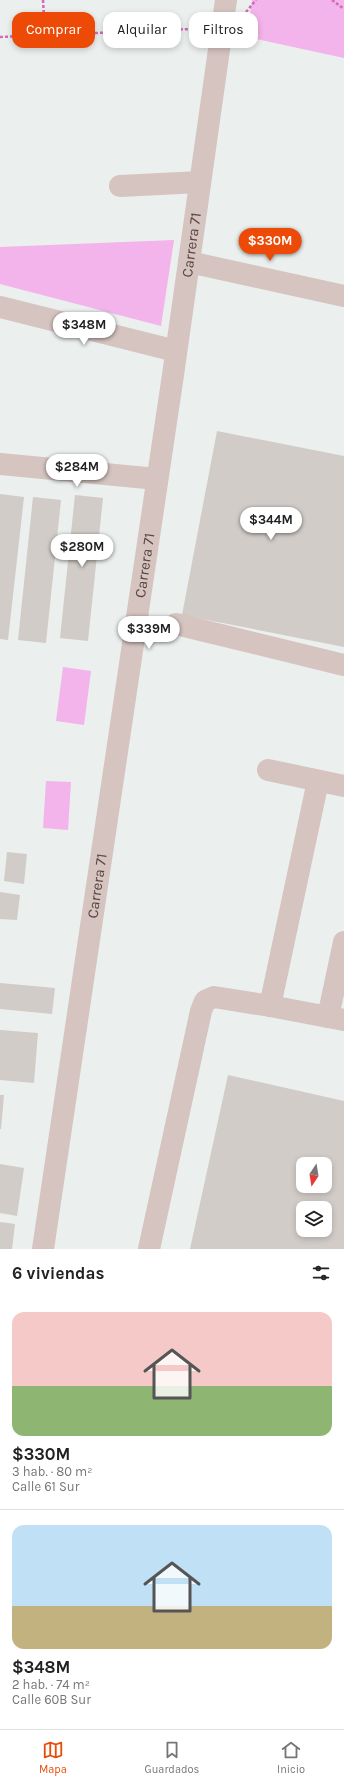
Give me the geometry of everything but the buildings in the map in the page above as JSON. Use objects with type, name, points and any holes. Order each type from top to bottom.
[{"type":"street","name":"Carrera 71","points":[[43,1249],[176,351],[226,0]]},
{"type":"street","points":[[120,186],[200,182]]},
{"type":"street","points":[[189,262],[344,296]]},
{"type":"street","points":[[0,307],[176,351]]},
{"type":"street","points":[[0,464],[157,479]]},
{"type":"street","points":[[176,624],[344,665]]},
{"type":"street","points":[[268,770],[344,786]]},
{"type":"street","points":[[270,1006],[318,781]]},
{"type":"street","points":[[149,1249],[201,1011],[205,1001],[214,997],[336,1019],[344,942]]},
{"type":"path","points":[[43,0],[44,12]]},
{"type":"path","points":[[332,0],[344,9]]},
{"type":"path","points":[[95,33],[189,29]]},
{"type":"path","points":[[0,37],[12,36]]},
{"type":"shaded area","points":[[252,0],[344,0],[344,58],[258,39],[258,12],[250,12]]},
{"type":"shaded area","points":[[174,240],[161,326],[0,284],[0,247]]},
{"type":"shaded area","points":[[63,667],[91,671],[84,725],[56,721]]},
{"type":"shaded area","points":[[46,781],[71,782],[68,830],[43,828]]}]
